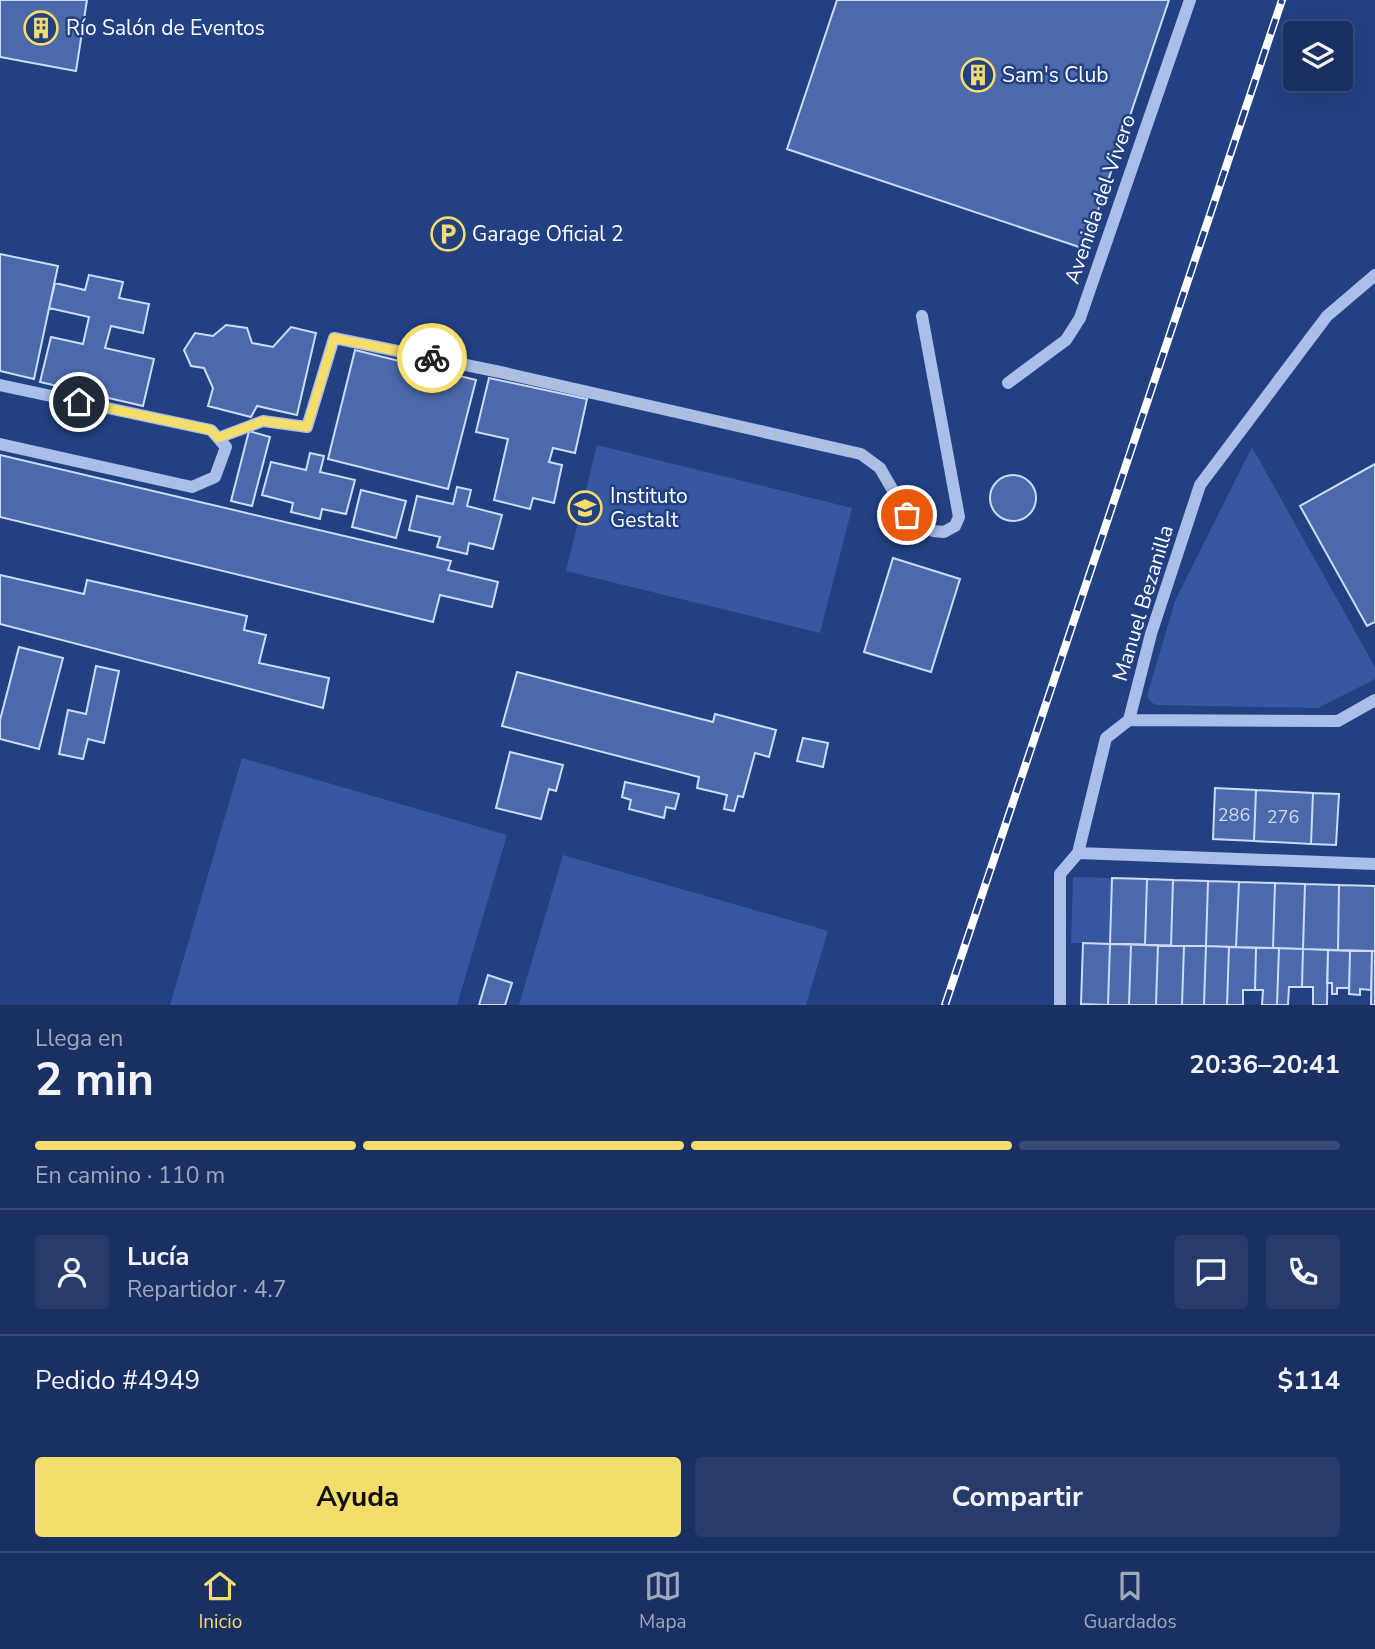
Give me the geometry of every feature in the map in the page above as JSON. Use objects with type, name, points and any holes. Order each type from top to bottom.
[{"type":"street","name":"Avenida del Vivero","points":[[1008,383],[1066,340],[1080,318],[1190,0]]},
{"type":"street","name":"Manuel Bezanilla","points":[[1129,720],[1151,634],[1200,485],[1327,316],[1375,275]]},
{"type":"street","points":[[218,438],[263,421],[307,427],[334,338],[500,372],[862,454],[880,468],[907,515],[933,531],[944,532],[955,526],[958,517],[922,316]]},
{"type":"street","points":[[0,385],[211,430],[226,447],[215,477],[192,487],[0,444]]},
{"type":"street","points":[[1060,1005],[1060,874],[1078,853],[1106,738],[1129,720],[1338,721],[1375,700]]},
{"type":"street","points":[[1078,853],[1375,864]]},
{"type":"shaded area","points":[[597,445],[852,508],[820,633],[566,571]]},
{"type":"shaded area","points":[[1252,447],[1375,667],[1375,679],[1318,708],[1152,703],[1147,696],[1175,601]]},
{"type":"shaded area","points":[[242,758],[507,835],[457,1005],[170,1005]]},
{"type":"shaded area","points":[[563,855],[828,931],[806,1005],[519,1005]]},
{"type":"shaded area","points":[[1073,877],[1112,878],[1110,944],[1071,943]]},
{"type":"building","name":"Río Salón de Eventos","points":[[0,0],[87,0],[76,71],[0,57]]},
{"type":"building","name":"Sam's Club","points":[[837,0],[1169,0],[1085,249],[787,149]]},
{"type":"building","points":[[0,254],[58,266],[34,379],[0,371]]},
{"type":"building","points":[[89,275],[123,282],[119,298],[149,304],[143,333],[111,326],[105,348],[154,359],[143,406],[40,382],[51,337],[83,344],[89,317],[49,308],[55,283],[85,290]]},
{"type":"building","points":[[226,325],[247,328],[252,343],[273,347],[291,327],[316,333],[297,415],[257,406],[251,417],[208,406],[213,388],[204,368],[191,366],[184,350],[195,333],[213,336]]},
{"type":"building","points":[[355,350],[476,380],[448,489],[328,459]]},
{"type":"building","points":[[489,378],[587,399],[575,453],[553,448],[549,462],[562,465],[554,503],[533,498],[530,509],[494,500],[508,439],[476,432]]},
{"type":"building","points":[[249,431],[270,437],[252,506],[231,501]]},
{"type":"building","points":[[310,453],[324,456],[320,472],[355,480],[346,514],[322,509],[320,519],[291,512],[293,503],[262,495],[271,462],[306,470]]},
{"type":"building","points":[[0,455],[451,561],[448,570],[498,582],[492,607],[440,595],[433,622],[0,517]]},
{"type":"building","points":[[1375,464],[1375,622],[1367,626],[1300,506]]},
{"type":"building","points":[[1013,475],[1029,482],[1036,498],[1029,514],[1013,521],[997,514],[990,498],[997,482]]},
{"type":"building","points":[[457,487],[471,490],[467,506],[502,515],[493,549],[469,543],[467,554],[437,547],[440,537],[409,530],[417,496],[453,504]]},
{"type":"building","points":[[361,490],[406,501],[396,538],[352,527]]},
{"type":"building","points":[[893,558],[960,579],[931,672],[864,652]]},
{"type":"building","points":[[0,575],[84,594],[87,580],[247,616],[244,630],[266,635],[259,663],[329,678],[323,708],[0,624]]},
{"type":"building","points":[[19,647],[63,658],[39,749],[0,739],[0,720]]},
{"type":"building","points":[[96,666],[119,671],[104,743],[88,739],[83,759],[59,754],[68,710],[86,714]]},
{"type":"building","points":[[517,672],[713,722],[715,714],[776,730],[769,757],[755,753],[743,797],[738,796],[734,811],[724,809],[727,795],[697,788],[699,777],[502,726]]},
{"type":"building","points":[[803,738],[828,743],[823,767],[797,761]]},
{"type":"building","points":[[510,752],[563,765],[556,791],[549,789],[541,819],[496,808]]},
{"type":"building","points":[[625,782],[679,794],[675,809],[666,807],[664,818],[629,809],[631,800],[622,797]]},
{"type":"building","points":[[1215,788],[1256,790],[1254,841],[1213,839]]},
{"type":"building","points":[[1256,790],[1313,793],[1311,844],[1254,841]]},
{"type":"building","points":[[1313,793],[1339,794],[1336,845],[1311,844]]},
{"type":"building","points":[[1112,878],[1147,879],[1145,945],[1110,944]]},
{"type":"building","points":[[1147,879],[1173,880],[1171,946],[1145,945]]},
{"type":"building","points":[[1173,880],[1208,881],[1206,946],[1171,946]]},
{"type":"building","points":[[1208,881],[1239,882],[1236,947],[1206,946]]},
{"type":"building","points":[[1239,882],[1275,883],[1273,948],[1236,947]]},
{"type":"building","points":[[1275,883],[1305,884],[1303,949],[1273,948]]},
{"type":"building","points":[[1305,884],[1339,885],[1338,950],[1303,949]]},
{"type":"building","points":[[1339,885],[1375,886],[1375,951],[1338,950]]},
{"type":"building","points":[[1083,943],[1110,944],[1108,1005],[1081,1004]]},
{"type":"building","points":[[1110,944],[1131,944],[1129,1005],[1108,1005]]},
{"type":"building","points":[[1131,944],[1158,945],[1156,1005],[1129,1005]]},
{"type":"building","points":[[1158,945],[1184,946],[1182,1005],[1156,1005]]},
{"type":"building","points":[[1184,946],[1206,946],[1204,1005],[1182,1005]]},
{"type":"building","points":[[1206,946],[1229,947],[1227,1005],[1204,1005]]},
{"type":"building","points":[[1229,947],[1256,948],[1255,990],[1243,990],[1243,1005],[1227,1005]]},
{"type":"building","points":[[1256,948],[1279,948],[1277,1005],[1262,1005],[1263,990],[1255,990]]},
{"type":"building","points":[[1279,948],[1303,949],[1302,987],[1289,987],[1288,1005],[1277,1005]]},
{"type":"building","points":[[1303,949],[1328,950],[1327,1005],[1313,1005],[1313,987],[1302,987]]},
{"type":"building","points":[[1328,950],[1350,951],[1349,988],[1337,988],[1337,994],[1332,994],[1332,983],[1327,983]]},
{"type":"building","points":[[1350,951],[1372,951],[1371,990],[1360,989],[1360,995],[1349,994]]},
{"type":"building","points":[[1372,951],[1375,951],[1375,1005],[1371,1005]]},
{"type":"building","points":[[488,975],[512,983],[505,1005],[479,1005]]},
{"type":"railway","points":[[945,1005],[1282,0]]},
{"type":"way so far","points":[[432,358],[862,454],[880,468],[907,515]]},
{"type":"place","name":"Río Salón de Eventos","points":[[41,28]]},
{"type":"place","name":"Sam's Club","points":[[978,75]]},
{"type":"place","name":"Garage Oficial 2","points":[[448,234]]},
{"type":"place","name":"Instituto Gestalt","points":[[585,508]]},
{"type":"route","points":[[79,402],[211,430],[218,438],[263,421],[307,427],[334,338],[432,358]]}]
